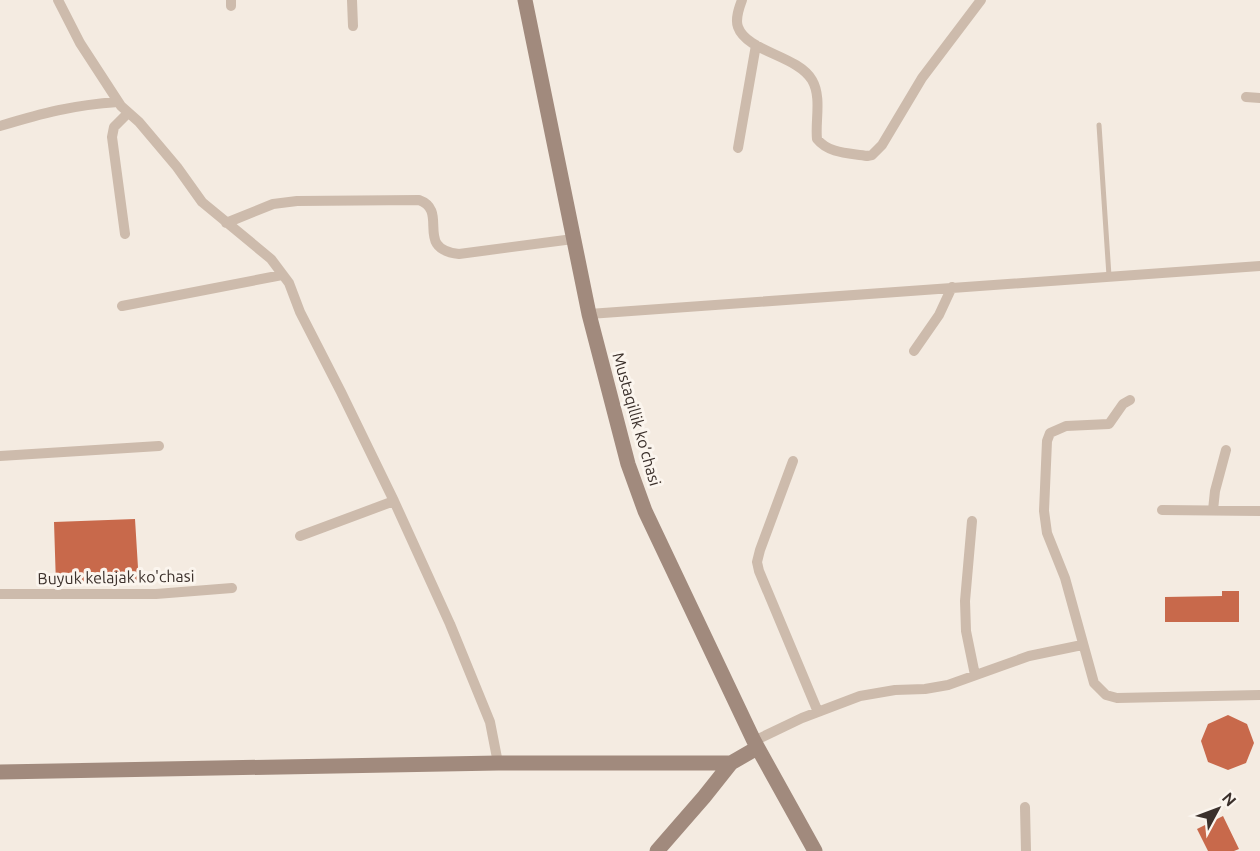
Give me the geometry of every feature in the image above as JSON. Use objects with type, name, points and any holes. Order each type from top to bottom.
[{"type":"main road","name":"Mustaqillik ko’chasi","points":[[525,0],[588,314],[628,464],[645,511],[756,744],[815,851]]},
{"type":"main road","points":[[657,851],[730,764],[756,744]]},
{"type":"main road","points":[[0,772],[498,763],[730,764]]},
{"type":"street","points":[[58,0],[80,44],[118,102],[139,122],[177,166],[202,202],[226,223],[246,236],[271,259],[289,283],[300,312],[394,501],[450,624],[490,722],[498,763]]},
{"type":"street","points":[[352,0],[353,27]]},
{"type":"street","points":[[742,0],[737,19],[738,27],[744,36],[756,45],[803,69],[816,87],[817,139],[821,145],[831,150],[867,156],[872,155],[882,145],[922,78],[981,0]]},
{"type":"street","points":[[738,148],[756,45]]},
{"type":"street","points":[[1246,97],[1260,98]]},
{"type":"street","points":[[0,126],[83,104],[118,102]]},
{"type":"street","points":[[125,234],[112,137],[114,127],[128,112]]},
{"type":"street","points":[[226,223],[273,204],[297,201],[419,200],[425,202],[432,210],[435,242],[448,253],[459,254],[573,239]]},
{"type":"street","points":[[588,314],[1260,266]]},
{"type":"street","points":[[122,306],[282,275]]},
{"type":"street","points":[[914,351],[939,315],[952,287]]},
{"type":"street","points":[[1130,400],[1123,404],[1109,424],[1066,426],[1050,434],[1047,441],[1044,511],[1047,533],[1065,578],[1094,683],[1106,695],[1127,698],[1260,695]]},
{"type":"street","points":[[0,456],[159,446]]},
{"type":"street","points":[[1213,510],[1215,491],[1226,450]]},
{"type":"street","points":[[793,461],[757,562],[767,593],[818,712]]},
{"type":"street","points":[[300,536],[394,501]]},
{"type":"street","points":[[1162,510],[1260,511]]},
{"type":"street","points":[[972,521],[965,601],[966,631],[975,675]]},
{"type":"street","name":"Buyuk kelajak ko'chasi","points":[[0,594],[156,594],[232,588]]},
{"type":"street","points":[[756,744],[818,712],[860,696],[948,685],[1029,656],[1082,645]]},
{"type":"street","points":[[1025,807],[1026,851]]},
{"type":"lane","points":[[1099,125],[1109,276]]},
{"type":"building","points":[[135,519],[139,584],[56,585],[54,522]]},
{"type":"building","points":[[1222,591],[1239,591],[1239,622],[1165,622],[1165,597],[1222,596]]},
{"type":"building","points":[[1228,715],[1247,724],[1254,743],[1246,763],[1228,770],[1208,762],[1201,741],[1208,724]]},
{"type":"building","points":[[1223,816],[1239,849],[1208,851],[1197,829]]}]
